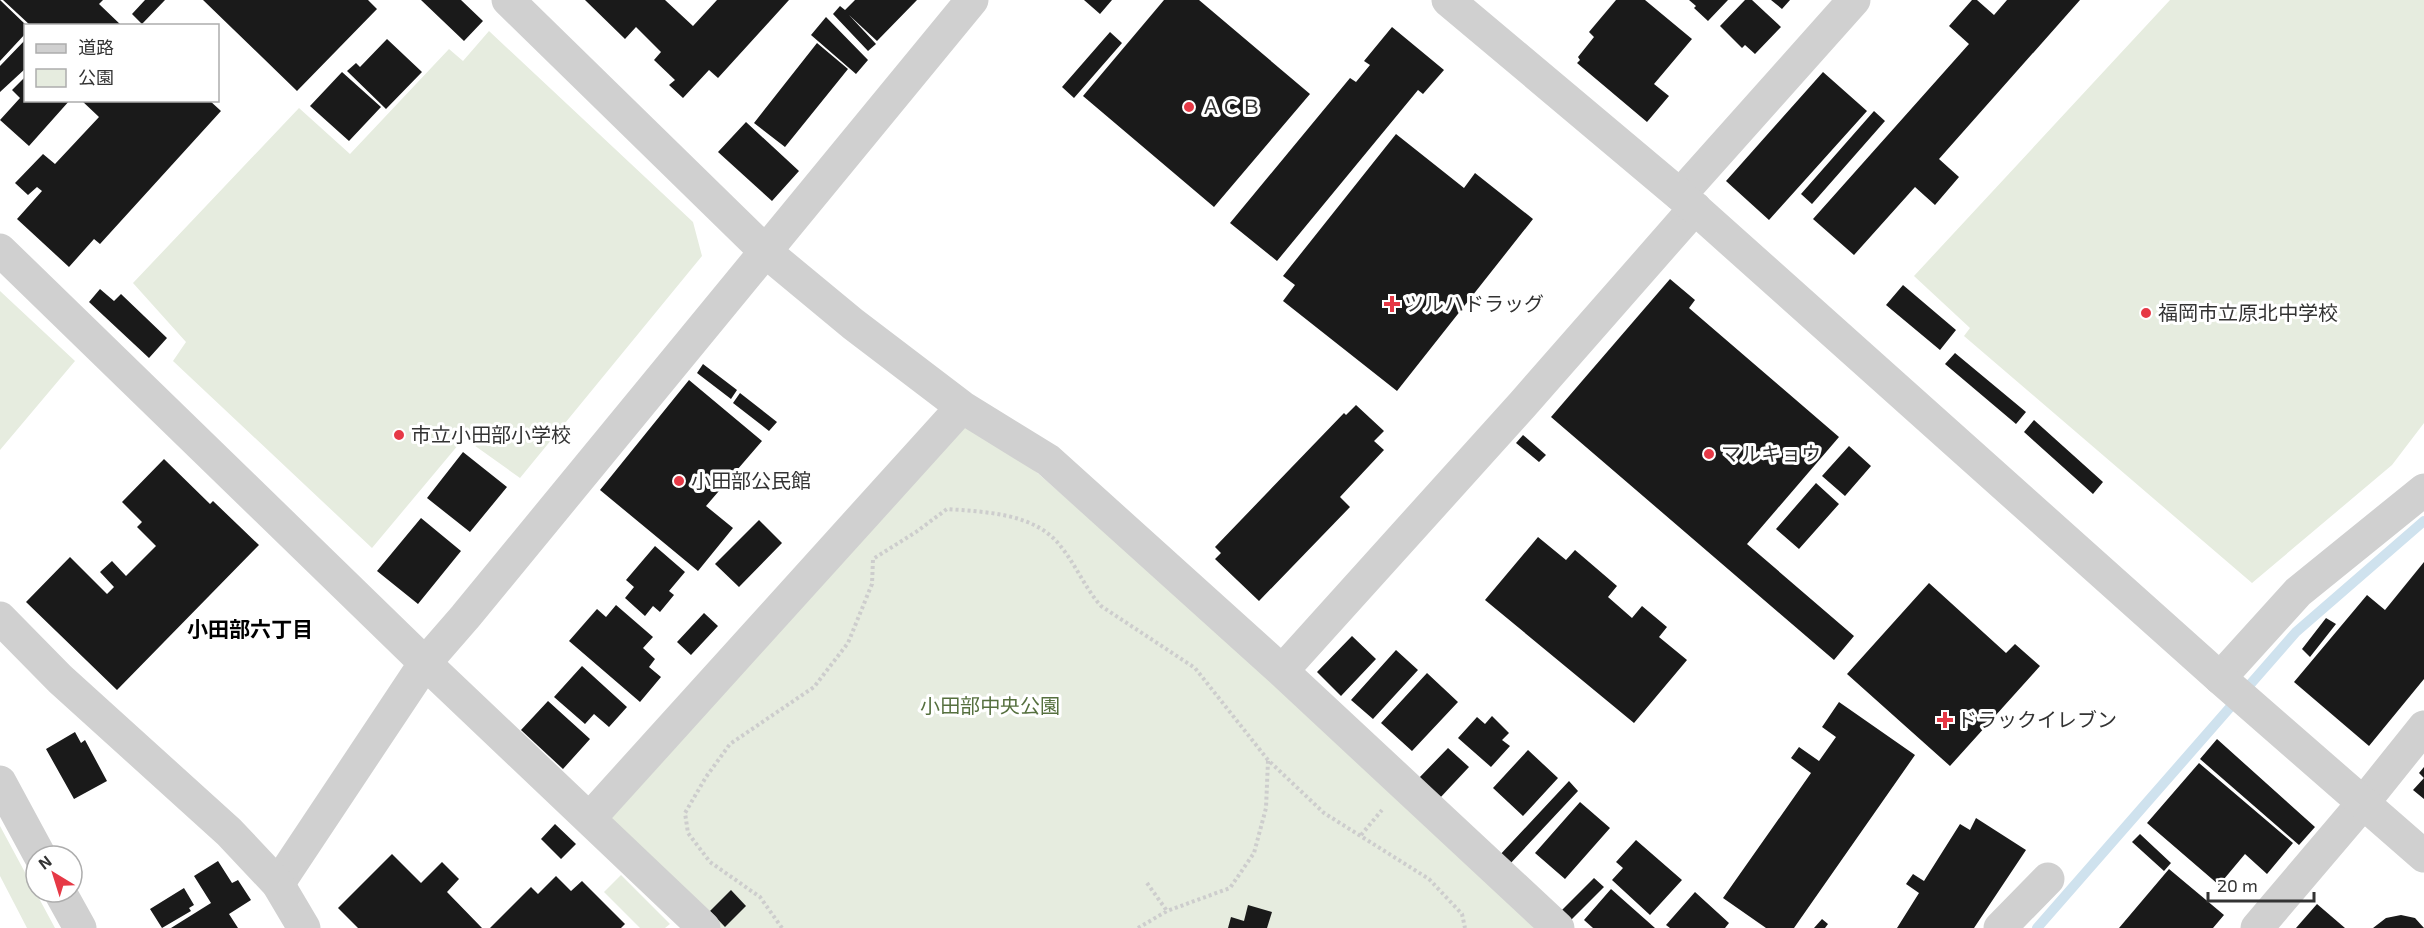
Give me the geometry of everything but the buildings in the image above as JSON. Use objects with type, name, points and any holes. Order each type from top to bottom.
[{"type":"street","points":[[508,0],[766,252],[853,324],[962,406],[1048,460],[1282,671],[1558,928]]},
{"type":"street","points":[[278,884],[425,663],[972,0]]},
{"type":"street","points":[[1448,0],[1687,201],[2220,678],[2424,856]]},
{"type":"street","points":[[1282,671],[1523,404],[1854,0]]},
{"type":"street","points":[[0,250],[425,663],[704,928]]},
{"type":"street","points":[[590,818],[962,406]]},
{"type":"street","points":[[2220,678],[2298,592],[2424,490]]},
{"type":"street","points":[[0,618],[60,679],[229,832],[278,884],[304,928]]},
{"type":"street","points":[[2257,928],[2424,727]]},
{"type":"street","points":[[0,783],[33,844]]},
{"type":"street","points":[[2000,928],[2048,879]]},
{"type":"street","points":[[67,904],[80,928]]},
{"type":"path","points":[[782,928],[760,897],[710,862],[688,833],[685,813],[729,744],[814,687],[848,643],[872,584],[873,559],[947,509],[989,512],[1034,524],[1061,546],[1089,592],[1101,606],[1195,668],[1268,760],[1324,813],[1429,879],[1462,915],[1466,928]]},
{"type":"path","points":[[1138,928],[1167,911],[1230,888],[1254,853],[1266,808],[1268,760]]},
{"type":"path","points":[[1361,835],[1384,808]]},
{"type":"path","points":[[1147,883],[1167,911]]},
{"type":"green space","name":"福岡市立原北中学校","points":[[2170,0],[2424,0],[2424,423],[2392,465],[2252,583],[1964,336],[1970,328],[1914,276]]},
{"type":"green space","name":"市立小田部小学校","points":[[489,31],[693,222],[702,256],[520,478],[464,438],[372,548],[173,361],[186,342],[133,283],[299,108],[350,154],[449,49],[463,61]]},
{"type":"green space","points":[[0,291],[75,361],[0,450]]},
{"type":"green space","name":"小田部中央公園","points":[[962,407],[1558,928],[707,928],[590,818]]},
{"type":"green space","points":[[0,826],[24,871],[24,904],[42,904],[55,928],[27,928],[0,876]]},
{"type":"green space","points":[[621,875],[670,924],[665,928],[640,928],[604,892]]},
{"type":"waterway","points":[[2037,928],[2296,632],[2424,521]]},
{"type":"place","name":"ＡＣＢ","points":[[1189,107]]},
{"type":"place","name":"ツルハドラッグ","points":[[1392,304]]},
{"type":"place","name":"福岡市立原北中学校","points":[[2146,313]]},
{"type":"place","name":"市立小田部小学校","points":[[399,435]]},
{"type":"place","name":"マルキョウ","points":[[1709,454]]},
{"type":"place","name":"小田部公民館","points":[[679,481]]},
{"type":"place","name":"ドラックイレブン","points":[[1945,720]]},
{"type":"district","name":"小田部六丁目","points":[[250,630]]}]
